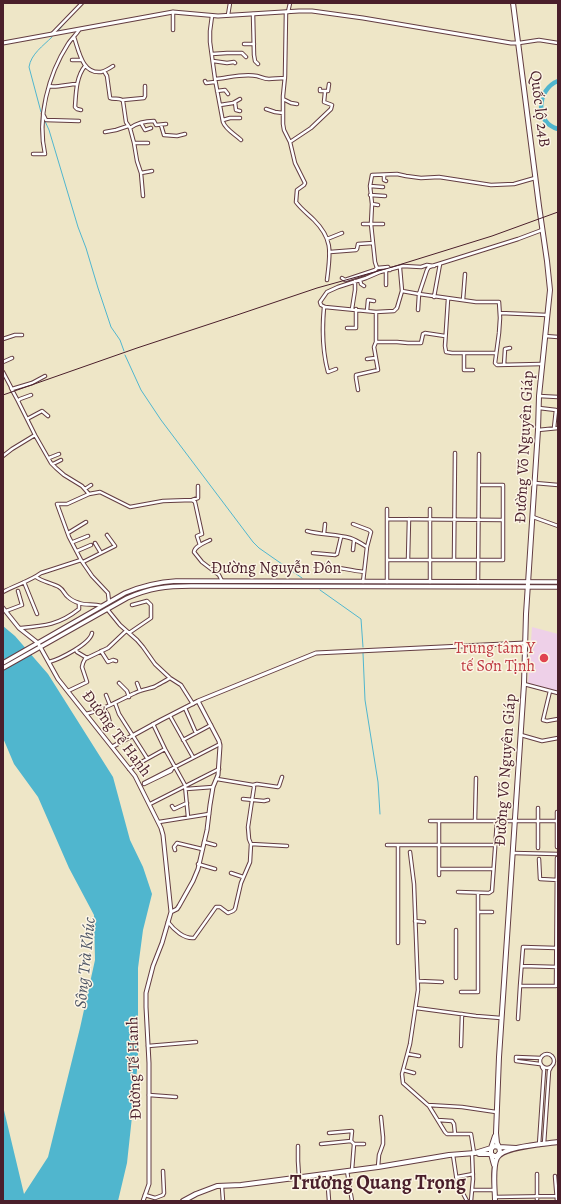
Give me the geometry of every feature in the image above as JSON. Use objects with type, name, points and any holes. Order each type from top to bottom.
[{"type":"main road","name":"Quốc lộ 24B","points":[[513,3],[541,217]]},
{"type":"main road","name":"Đường Võ Nguyên Giáp","points":[[499,1148],[496,1134],[496,1112],[524,684],[528,587],[538,430],[538,396],[550,290],[541,217]]},
{"type":"main road","name":"Đường Nguyễn Đôn","points":[[39,645],[101,606],[125,593],[154,583],[176,581],[286,581],[363,584]]},
{"type":"main road","name":"Đường Nguyễn Đôn","points":[[39,645],[137,593],[161,587],[558,582]]},
{"type":"main road","name":"Đường Nguyễn Đôn","points":[[430,584],[478,587],[558,587]]},
{"type":"main road","points":[[3,663],[39,645]]},
{"type":"main road","points":[[3,668],[30,650]]},
{"type":"main road","name":"Đường Võ Nguyên Giáp","points":[[492,1148],[496,1134]]},
{"type":"main road","points":[[183,1201],[217,1186],[222,1187],[241,1185],[451,1155],[473,1153],[492,1154],[496,1156],[507,1150],[558,1142]]},
{"type":"main road","points":[[473,1153],[496,1146],[499,1148],[516,1148]]},
{"type":"main road","points":[[492,1148],[490,1151],[492,1154],[495,1171]]},
{"type":"main road","points":[[495,1199],[494,1190],[496,1159],[501,1151],[499,1148]]},
{"type":"main road","points":[[188,1201],[222,1187]]},
{"type":"street","points":[[52,34],[82,3]]},
{"type":"street","points":[[228,16],[230,3]]},
{"type":"street","points":[[290,3],[287,12],[283,127],[305,183],[304,186],[297,190],[296,202],[318,224],[328,239],[330,252],[327,280]]},
{"type":"street","points":[[3,43],[173,12],[228,16],[312,11],[511,43],[539,40],[558,43]]},
{"type":"street","points":[[173,12],[173,30]]},
{"type":"street","points":[[253,14],[255,60],[258,64]]},
{"type":"street","points":[[212,16],[210,31],[212,54],[215,81],[224,125],[241,140]]},
{"type":"street","points":[[33,154],[45,154],[42,144],[43,113],[52,74],[69,43],[79,30]]},
{"type":"street","points":[[74,37],[82,60],[85,66],[90,70],[101,72],[113,66]]},
{"type":"street","points":[[244,44],[254,44]]},
{"type":"street","points":[[212,54],[242,53],[246,58]]},
{"type":"street","points":[[72,60],[82,60]]},
{"type":"street","points":[[213,61],[235,63]]},
{"type":"street","points":[[81,110],[76,109],[75,107],[77,84],[85,66]]},
{"type":"street","points":[[104,71],[107,76],[110,98],[112,99],[123,100],[144,98],[145,86]]},
{"type":"street","points":[[204,81],[206,83],[244,76],[257,76],[271,80],[278,77],[285,78]]},
{"type":"street","points":[[49,86],[55,87],[77,84]]},
{"type":"street","points":[[324,92],[328,90],[329,84]]},
{"type":"street","points":[[320,89],[320,91],[324,92]]},
{"type":"street","points":[[217,91],[225,90],[228,94]]},
{"type":"street","points":[[290,142],[311,128],[331,109],[332,105],[324,102],[324,92]]},
{"type":"street","points":[[220,105],[235,102],[240,99]]},
{"type":"street","points":[[123,100],[126,120],[134,143],[141,173],[143,196]]},
{"type":"street","points":[[283,100],[297,104]]},
{"type":"street","points":[[235,102],[236,110],[240,111]]},
{"type":"street","points":[[266,109],[274,112],[283,112]]},
{"type":"street","points":[[43,113],[46,120],[79,121]]},
{"type":"street","points":[[223,120],[225,121],[230,118],[240,118]]},
{"type":"street","points":[[105,132],[154,121],[155,125],[166,124]]},
{"type":"street","points":[[141,123],[145,130],[151,128]]},
{"type":"street","points":[[161,125],[164,136],[177,136],[185,134]]},
{"type":"street","points":[[134,143],[148,143]]},
{"type":"street","points":[[141,173],[152,172]]},
{"type":"street","points":[[377,268],[371,224],[372,204],[370,186],[372,176],[397,174],[421,178],[439,177],[491,185],[514,184],[536,178]]},
{"type":"street","points":[[384,175],[384,180],[386,181]]},
{"type":"street","points":[[370,186],[383,187]]},
{"type":"street","points":[[370,195],[385,196]]},
{"type":"street","points":[[372,204],[378,205]]},
{"type":"street","points":[[363,224],[383,224]]},
{"type":"street","points":[[418,310],[419,294],[429,267],[542,230]]},
{"type":"street","points":[[328,239],[342,233]]},
{"type":"street","points":[[330,252],[356,250],[358,244],[373,243]]},
{"type":"street","points":[[434,296],[440,264]]},
{"type":"street","points":[[336,369],[328,372],[323,347],[322,333],[324,307],[320,302],[327,292],[380,272],[407,266],[434,266]]},
{"type":"street","points":[[342,278],[345,280],[377,268],[388,267],[390,270]]},
{"type":"street","points":[[324,307],[376,312],[396,310],[402,291],[400,268]]},
{"type":"street","points":[[386,271],[386,284]]},
{"type":"street","points":[[463,300],[465,274]]},
{"type":"street","points":[[360,280],[361,284],[364,286]]},
{"type":"street","points":[[347,328],[356,328],[354,309],[355,281]]},
{"type":"street","points":[[402,291],[448,299],[476,302],[498,302],[500,313],[495,361],[496,364],[541,364]]},
{"type":"street","points":[[448,299],[446,352],[496,353]]},
{"type":"street","points":[[367,310],[368,300],[374,301]]},
{"type":"street","points":[[358,390],[356,375],[378,371],[374,347],[376,342],[376,312]]},
{"type":"street","points":[[500,313],[547,315]]},
{"type":"street","points":[[376,342],[421,343],[425,333],[446,336]]},
{"type":"street","points":[[3,339],[15,335],[22,335]]},
{"type":"street","points":[[544,336],[558,337]]},
{"type":"street","points":[[504,365],[505,349],[510,348]]},
{"type":"street","points":[[464,353],[464,370],[473,370]]},
{"type":"street","points":[[3,362],[12,358]]},
{"type":"street","points":[[367,359],[375,358]]},
{"type":"street","points":[[3,372],[48,458],[64,475],[86,489],[89,494]]},
{"type":"street","points":[[11,388],[13,389],[39,380],[45,376]]},
{"type":"street","points":[[18,401],[31,395]]},
{"type":"street","points":[[538,396],[558,397]]},
{"type":"street","points":[[538,408],[556,410],[554,428]]},
{"type":"street","points":[[27,419],[41,411],[48,416]]},
{"type":"street","points":[[538,430],[558,428]]},
{"type":"street","points":[[3,456],[35,435]]},
{"type":"street","points":[[454,560],[455,453]]},
{"type":"street","points":[[48,458],[59,454]]},
{"type":"street","points":[[478,454],[478,587]]},
{"type":"street","points":[[53,464],[61,460]]},
{"type":"street","points":[[534,483],[558,485]]},
{"type":"street","points":[[387,560],[503,560],[503,485],[478,485]]},
{"type":"street","points":[[86,489],[91,486]]},
{"type":"street","points":[[109,602],[108,593],[92,576],[82,561],[56,504],[66,504],[89,494],[101,492],[130,507],[162,501],[192,500],[198,498],[198,486]]},
{"type":"street","points":[[192,500],[195,502],[202,534],[197,536],[200,545]]},
{"type":"street","points":[[387,584],[388,509]]},
{"type":"street","points":[[430,509],[430,584]]},
{"type":"street","points":[[533,517],[558,526]]},
{"type":"street","points":[[388,519],[503,520]]},
{"type":"street","points":[[408,519],[408,560]]},
{"type":"street","points":[[68,533],[86,522]]},
{"type":"street","points":[[324,534],[325,524]]},
{"type":"street","points":[[353,524],[370,531],[363,584]]},
{"type":"street","points":[[308,531],[317,534],[354,540],[367,547]]},
{"type":"street","points":[[3,592],[36,577],[41,573],[82,561],[115,546],[107,535]]},
{"type":"street","points":[[73,542],[88,536]]},
{"type":"street","points":[[313,553],[337,554],[341,537]]},
{"type":"street","points":[[210,540],[195,549],[194,554],[219,576],[222,581]]},
{"type":"street","points":[[353,550],[354,540]]},
{"type":"street","points":[[95,543],[101,553]]},
{"type":"street","points":[[77,551],[91,546]]},
{"type":"street","points":[[317,564],[364,572]]},
{"type":"street","points":[[36,577],[43,582],[48,582],[57,586],[63,590],[68,598],[79,603],[101,606],[143,647],[155,664],[170,678],[181,685],[193,704]]},
{"type":"street","points":[[286,581],[286,586]]},
{"type":"street","points":[[24,582],[37,614]]},
{"type":"street","points":[[6,612],[22,605],[18,591]]},
{"type":"street","points":[[68,691],[87,682],[82,667],[87,658],[108,648],[128,632],[150,619],[152,614],[151,605],[147,601],[132,605]]},
{"type":"street","points":[[19,628],[40,627],[57,622],[79,609],[79,603]]},
{"type":"street","name":"Đường Tế Hanh","points":[[3,608],[19,628],[39,645],[54,672],[142,785],[159,822],[163,835],[171,912],[147,989],[146,1007],[150,1166],[148,1184],[143,1201]]},
{"type":"street","points":[[49,662],[76,650],[90,638],[92,633]]},
{"type":"street","points":[[112,747],[198,701],[316,653],[525,643]]},
{"type":"street","points":[[76,650],[87,658]]},
{"type":"street","points":[[102,651],[108,662],[113,660],[116,662]]},
{"type":"street","points":[[86,714],[104,709],[110,704],[153,687],[170,678]]},
{"type":"street","points":[[119,683],[127,691],[129,697]]},
{"type":"street","points":[[137,683],[140,691]]},
{"type":"street","points":[[524,684],[558,693]]},
{"type":"street","points":[[550,691],[543,720],[558,719]]},
{"type":"street","points":[[106,695],[110,704]]},
{"type":"street","points":[[171,912],[177,909],[193,882],[208,830],[213,787],[217,779],[219,768],[220,744],[217,735],[198,701]]},
{"type":"street","points":[[115,703],[119,714],[147,758]]},
{"type":"street","points":[[185,708],[196,733]]},
{"type":"street","points":[[104,709],[108,715],[110,723]]},
{"type":"street","points":[[170,716],[193,757]]},
{"type":"street","points":[[153,724],[173,768],[185,785],[188,817]]},
{"type":"street","points":[[183,740],[211,725]]},
{"type":"street","points":[[520,734],[542,741],[558,738]]},
{"type":"street","points":[[142,785],[145,785],[193,757],[220,744]]},
{"type":"street","points":[[129,769],[165,749]]},
{"type":"street","points":[[150,804],[219,768]]},
{"type":"street","points":[[217,779],[253,786],[257,784],[278,787],[282,777]]},
{"type":"street","points":[[475,821],[476,778]]},
{"type":"street","points":[[168,922],[173,928],[186,937],[194,938],[216,907],[220,907],[228,913],[233,912],[237,903],[243,877],[250,862],[251,844],[248,827],[253,786]]},
{"type":"street","points":[[186,789],[213,787]]},
{"type":"street","points":[[243,799],[268,800]]},
{"type":"street","points":[[172,806],[174,809],[187,803]]},
{"type":"street","points":[[538,808],[538,848]]},
{"type":"street","points":[[557,812],[557,847]]},
{"type":"street","points":[[159,822],[209,814]]},
{"type":"street","points":[[430,821],[558,821]]},
{"type":"street","points":[[439,821],[439,875]]},
{"type":"street","points":[[458,892],[489,893],[492,891],[497,821]]},
{"type":"street","points":[[204,842],[215,845]]},
{"type":"street","points":[[175,850],[174,847],[177,843],[202,849]]},
{"type":"street","points":[[251,844],[287,846]]},
{"type":"street","points":[[388,845],[495,845]]},
{"type":"street","points":[[398,845],[398,943]]},
{"type":"street","points":[[410,852],[413,868],[419,981],[408,1054],[403,1070],[403,1083],[428,1105],[447,1134],[471,1134],[473,1153],[471,1201]]},
{"type":"street","points":[[513,853],[557,856],[557,986],[520,986]]},
{"type":"street","points":[[539,859],[540,880],[558,880]]},
{"type":"street","points":[[198,864],[215,869]]},
{"type":"street","points":[[439,869],[493,869]]},
{"type":"street","points":[[231,873],[243,877]]},
{"type":"street","points":[[461,992],[478,992],[478,893]]},
{"type":"street","points":[[478,912],[492,912]]},
{"type":"street","points":[[415,922],[424,922]]},
{"type":"street","points":[[456,930],[456,978]]},
{"type":"street","points":[[518,1019],[523,947],[556,948]]},
{"type":"street","points":[[522,966],[557,967]]},
{"type":"street","points":[[419,981],[442,982]]},
{"type":"street","points":[[416,1008],[502,1018]]},
{"type":"street","points":[[461,1046],[462,1014]]},
{"type":"street","points":[[148,1046],[196,1042]]},
{"type":"street","points":[[408,1054],[419,1056]]},
{"type":"street","points":[[558,1058],[553,1058],[546,1054],[541,1058],[516,1057],[516,1061],[541,1065],[547,1068],[558,1063]]},
{"type":"street","points":[[541,1058],[541,1065],[544,1070],[541,1144]]},
{"type":"street","points":[[541,1144],[546,1118],[549,1071],[554,1061],[553,1058]]},
{"type":"street","points":[[403,1070],[414,1073]]},
{"type":"street","points":[[149,1095],[176,1097]]},
{"type":"street","points":[[428,1105],[462,1107],[496,1112]]},
{"type":"street","points":[[378,1166],[379,1154],[383,1144],[381,1117]]},
{"type":"street","points":[[541,1117],[546,1118]]},
{"type":"street","points":[[438,1120],[452,1121],[454,1124],[455,1134]]},
{"type":"street","points":[[329,1133],[351,1131],[351,1141],[354,1144],[364,1144]]},
{"type":"street","points":[[321,1144],[351,1141]]},
{"type":"street","points":[[352,1201],[350,1170],[354,1144]]},
{"type":"street","points":[[298,1146],[299,1177]]},
{"type":"street","points":[[451,1155],[457,1182],[467,1201]]},
{"type":"street","points":[[145,1195],[155,1198],[163,1195],[163,1171]]},
{"type":"street","points":[[327,1173],[329,1201]]},
{"type":"street","points":[[457,1177],[473,1174]]},
{"type":"street","points":[[537,1174],[537,1201]]},
{"type":"street","points":[[555,1176],[557,1201]]},
{"type":"street","points":[[222,1187],[223,1201]]},
{"type":"street","points":[[472,1190],[494,1190]]},
{"type":"street","points":[[495,1199],[518,1196],[557,1196]]},
{"type":"street","points":[[518,1196],[518,1201]]},
{"type":"shaded area","name":"Trung tâm Y tế Sơn Tịnh","points":[[532,627],[558,634],[558,691],[528,683]]},
{"type":"water","points":[[3,626],[15,636],[48,674],[113,777],[130,840],[143,867],[152,894],[143,930],[138,968],[138,1061],[127,1163],[118,1201],[3,1201],[3,1106],[24,1194],[48,1157],[95,960],[94,915],[69,868],[38,797],[14,764],[3,738]]},
{"type":"waterway","points":[[57,32],[69,18]]},
{"type":"waterway","points":[[41,112],[29,67],[35,54],[52,37]]},
{"type":"waterway","points":[[558,81],[551,85],[546,91],[542,98],[541,106],[545,120],[550,126],[558,129]]},
{"type":"waterway","points":[[44,119],[49,130],[78,227],[111,327],[120,340],[124,351]]},
{"type":"waterway","points":[[125,355],[141,390],[161,420],[253,542],[259,548],[302,578]]},
{"type":"waterway","points":[[320,590],[361,619],[363,647]]},
{"type":"waterway","points":[[363,653],[365,700],[378,782],[380,814]]},
{"type":"railway","points":[[3,395],[137,348],[317,288],[389,268],[492,236],[558,212]]},
{"type":"place","name":"Trung tâm Y tế Sơn Tịnh","points":[[544,658]]},
{"type":"district","name":"Trương Quang Trọng","points":[[378,1184]]},
{"type":"water label","name":"Sông Trà Khúc","points":[[86,963]]}]
